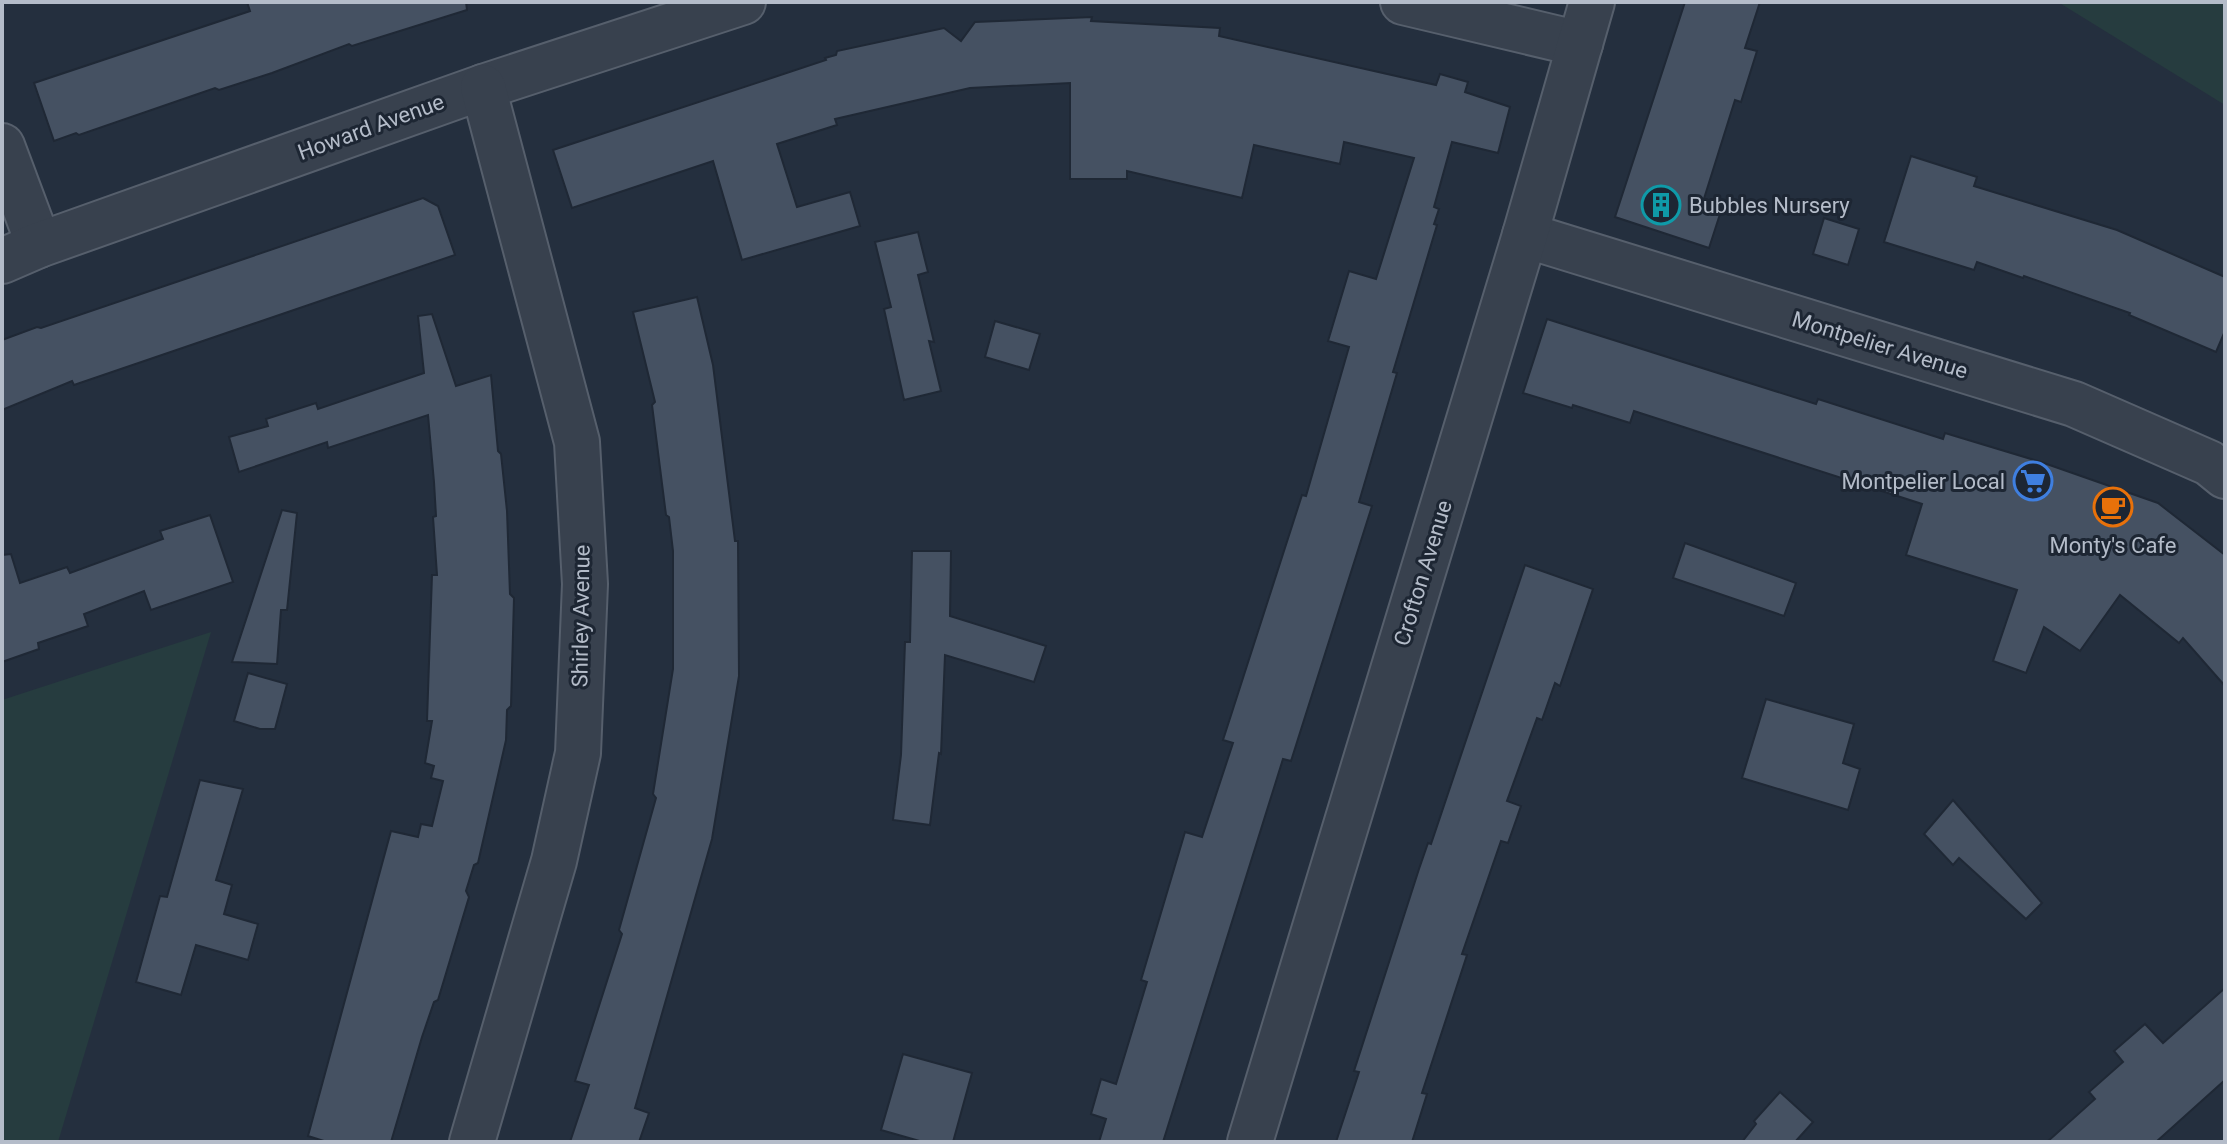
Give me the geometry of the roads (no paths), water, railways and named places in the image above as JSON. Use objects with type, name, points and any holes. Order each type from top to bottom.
[{"type":"street","name":"Howard Avenue","points":[[20,253],[483,87],[743,2]]},
{"type":"street","points":[[1403,2],[1580,44]]},
{"type":"street","name":"Crofton Avenue","points":[[1250,1142],[1525,235],[1592,2]]},
{"type":"street","name":"Shirley Avenue","points":[[472,1142],[554,861],[578,753],[585,584],[577,442],[483,87]]},
{"type":"street","points":[[2,146],[20,253]]},
{"type":"street","name":"Montpelier Avenue","points":[[1525,235],[2074,404],[2209,463],[2225,476]]},
{"type":"place","name":"Bubbles Nursery","points":[[1661,205]]},
{"type":"place","name":"Montpelier Local","points":[[2033,481]]},
{"type":"place","name":"Monty's Cafe","points":[[2113,507]]}]
